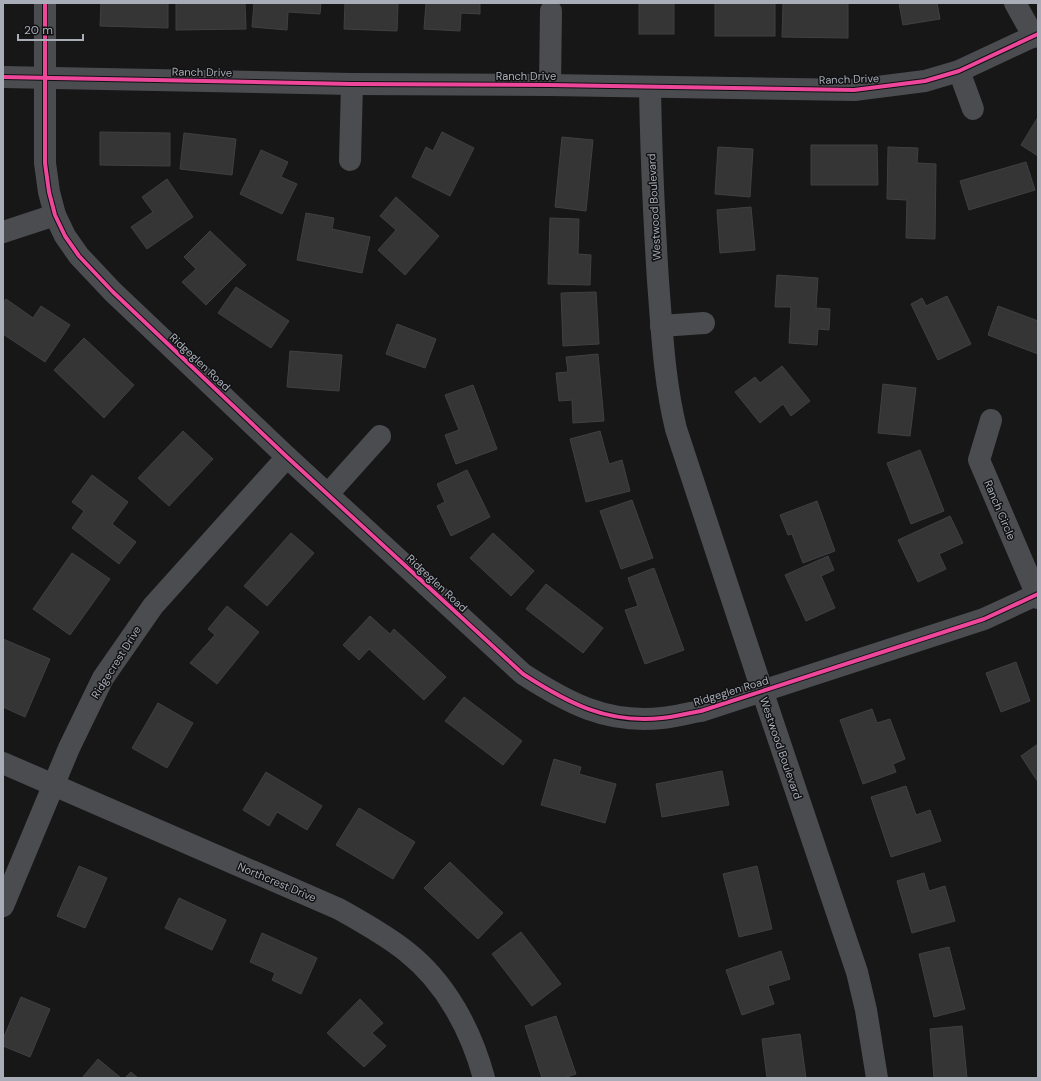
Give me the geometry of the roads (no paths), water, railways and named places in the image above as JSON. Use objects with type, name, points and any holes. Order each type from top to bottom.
[{"type":"street","name":"Ridgeglen Road","points":[[45,3],[45,163],[48,192],[55,215],[75,251],[92,270],[287,457],[523,674],[554,694],[588,710],[623,717],[662,718],[701,710],[984,619],[1038,596]]},
{"type":"street","name":"Ranch Drive","points":[[3,77],[352,84],[550,85],[854,90],[925,81],[959,71],[1036,36],[1015,3]]},
{"type":"street","name":"Ranch Drive","points":[[550,85],[551,11]]},
{"type":"street","points":[[959,71],[973,109]]},
{"type":"street","points":[[350,160],[352,84]]},
{"type":"street","name":"Westwood Boulevard","points":[[650,87],[652,192],[661,326],[669,399],[676,429],[857,972],[866,1010],[877,1078]]},
{"type":"street","points":[[3,232],[55,215]]},
{"type":"street","points":[[661,326],[704,323]]},
{"type":"street","name":"Ranch Circle","points":[[991,420],[979,460],[1038,596]]},
{"type":"street","points":[[328,494],[380,436]]},
{"type":"street","name":"Ridgecrest Drive","points":[[3,906],[53,785],[103,678],[132,635],[180,575],[287,457]]},
{"type":"street","name":"Northcrest Drive","points":[[3,763],[339,909],[378,931],[408,952],[436,980],[456,1011],[476,1050],[484,1078]]}]
